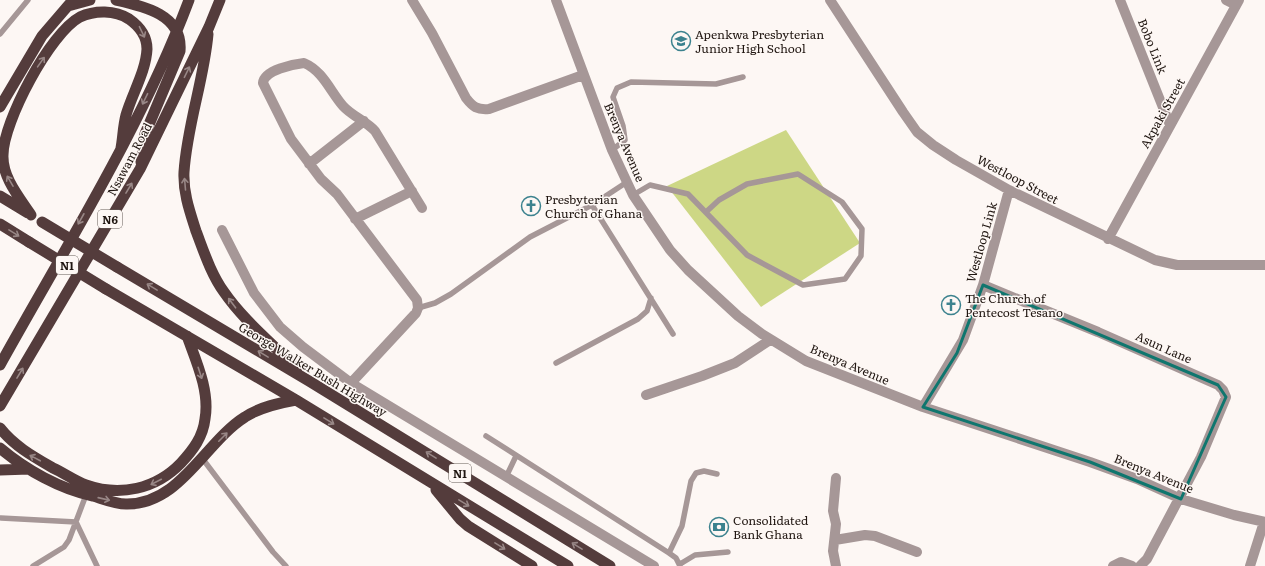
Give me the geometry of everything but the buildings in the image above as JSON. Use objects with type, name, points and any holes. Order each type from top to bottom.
[{"type":"highway","points":[[0,107],[42,36],[70,3],[90,0]]},
{"type":"highway","points":[[116,0],[150,9],[163,15],[177,32],[181,42],[180,51],[145,134],[140,169]]},
{"type":"highway","name":"Nsawam Road","points":[[0,365],[121,148],[177,32],[189,0]]},
{"type":"highway","name":"Nsawam Road","points":[[0,406],[140,169],[209,27],[220,0]]},
{"type":"highway","points":[[31,215],[6,174],[3,156],[5,138],[13,112],[33,74],[65,31],[78,18],[90,13],[108,12],[124,16],[139,26],[144,36],[147,48],[126,116],[121,148]]},
{"type":"highway","points":[[209,27],[206,56],[192,119],[184,172],[187,203],[207,260],[223,291],[261,335],[309,381]]},
{"type":"highway","name":"George Walker Bush Highway","points":[[0,196],[309,381],[610,566]]},
{"type":"highway","name":"N1","points":[[0,224],[106,289],[296,400],[568,566]]},
{"type":"highway","points":[[0,428],[28,454],[86,485],[115,491],[147,487],[173,472],[194,450],[206,419],[206,404],[202,377],[187,336]]},
{"type":"highway","points":[[0,448],[29,470],[71,490],[126,504],[149,501],[178,484],[244,417],[276,403],[296,400]]},
{"type":"highway","points":[[0,470],[29,470]]},
{"type":"highway","points":[[431,483],[464,522],[532,566]]},
{"type":"street","points":[[412,0],[466,98],[472,106],[479,109],[489,109],[583,74]]},
{"type":"street","name":"Brenya Avenue","points":[[556,0],[612,150],[633,195],[670,250],[688,270],[738,316],[770,340],[806,361],[923,407],[1090,462],[1137,479],[1181,498],[1264,522]]},
{"type":"street","name":"Westloop Street","points":[[830,0],[902,112],[917,132],[933,145],[956,160],[1009,190],[1108,239],[1155,260],[1177,265],[1265,265]]},
{"type":"street","name":"Bobo Link","points":[[1120,0],[1170,125]]},
{"type":"street","points":[[1226,0],[1238,3]]},
{"type":"street","name":"Akpaki Street","points":[[1108,239],[1238,3]]},
{"type":"street","points":[[351,383],[416,313],[418,308],[417,300],[337,194],[321,179],[291,139],[263,83],[265,78],[279,69],[291,64],[304,63],[318,71],[343,106],[375,131],[422,208]]},
{"type":"street","points":[[309,164],[364,121]]},
{"type":"street","name":"Westloop Link","points":[[923,407],[960,346],[983,285],[1009,190]]},
{"type":"street","points":[[355,219],[412,191]]},
{"type":"street","points":[[222,230],[254,293],[280,327],[303,347],[351,383],[654,566]]},
{"type":"street","name":"Asun Lane","points":[[983,285],[1098,332],[1218,385],[1223,390],[1226,397],[1201,458],[1181,498],[1147,559],[1140,566]]},
{"type":"street","points":[[646,395],[728,366],[748,356],[770,340]]},
{"type":"street","points":[[836,478],[832,511],[836,524],[833,552],[836,566]]},
{"type":"street","points":[[1250,566],[1264,522]]},
{"type":"street","points":[[835,540],[865,535],[875,536],[917,552]]},
{"type":"street","points":[[1113,566],[1121,562],[1132,566]]},
{"type":"lane","points":[[0,34],[28,0]]},
{"type":"lane","points":[[612,150],[625,140],[623,126],[613,97],[617,88],[632,82],[716,84],[743,77]]},
{"type":"lane","points":[[633,195],[650,185],[688,194],[747,255],[803,285],[845,279],[861,256],[862,229],[842,202],[798,174],[747,184],[719,200],[706,212]]},
{"type":"lane","points":[[418,308],[435,303],[451,294],[530,237],[592,205],[627,182]]},
{"type":"lane","points":[[592,205],[673,334]]},
{"type":"lane","points":[[556,362],[638,319],[647,311],[651,298]]},
{"type":"lane","points":[[486,436],[669,553],[676,558],[680,565],[695,555],[728,552]]},
{"type":"lane","points":[[506,477],[516,456]]},
{"type":"lane","points":[[202,458],[272,552],[286,566]]},
{"type":"lane","points":[[669,553],[682,526],[691,481],[696,473],[704,471],[717,474]]},
{"type":"lane","points":[[33,566],[64,547],[69,540],[86,495]]},
{"type":"lane","points":[[1,518],[76,522]]},
{"type":"lane","points":[[76,522],[96,566]]},
{"type":"highlighted area","points":[[983,285],[1218,385],[1226,397],[1181,499],[1090,462],[923,407],[957,353]]},
{"type":"green space","points":[[786,130],[860,243],[761,307],[667,186]]},
{"type":"place","name":"Apenkwa Presbyterian Junior High School","points":[[681,41]]},
{"type":"place","name":"Presbyterian Church of Ghana","points":[[531,206]]},
{"type":"place","name":"The Church of Pentecost Tesano","points":[[951,305]]},
{"type":"place","name":"Consolidated Bank Ghana","points":[[719,527]]}]
